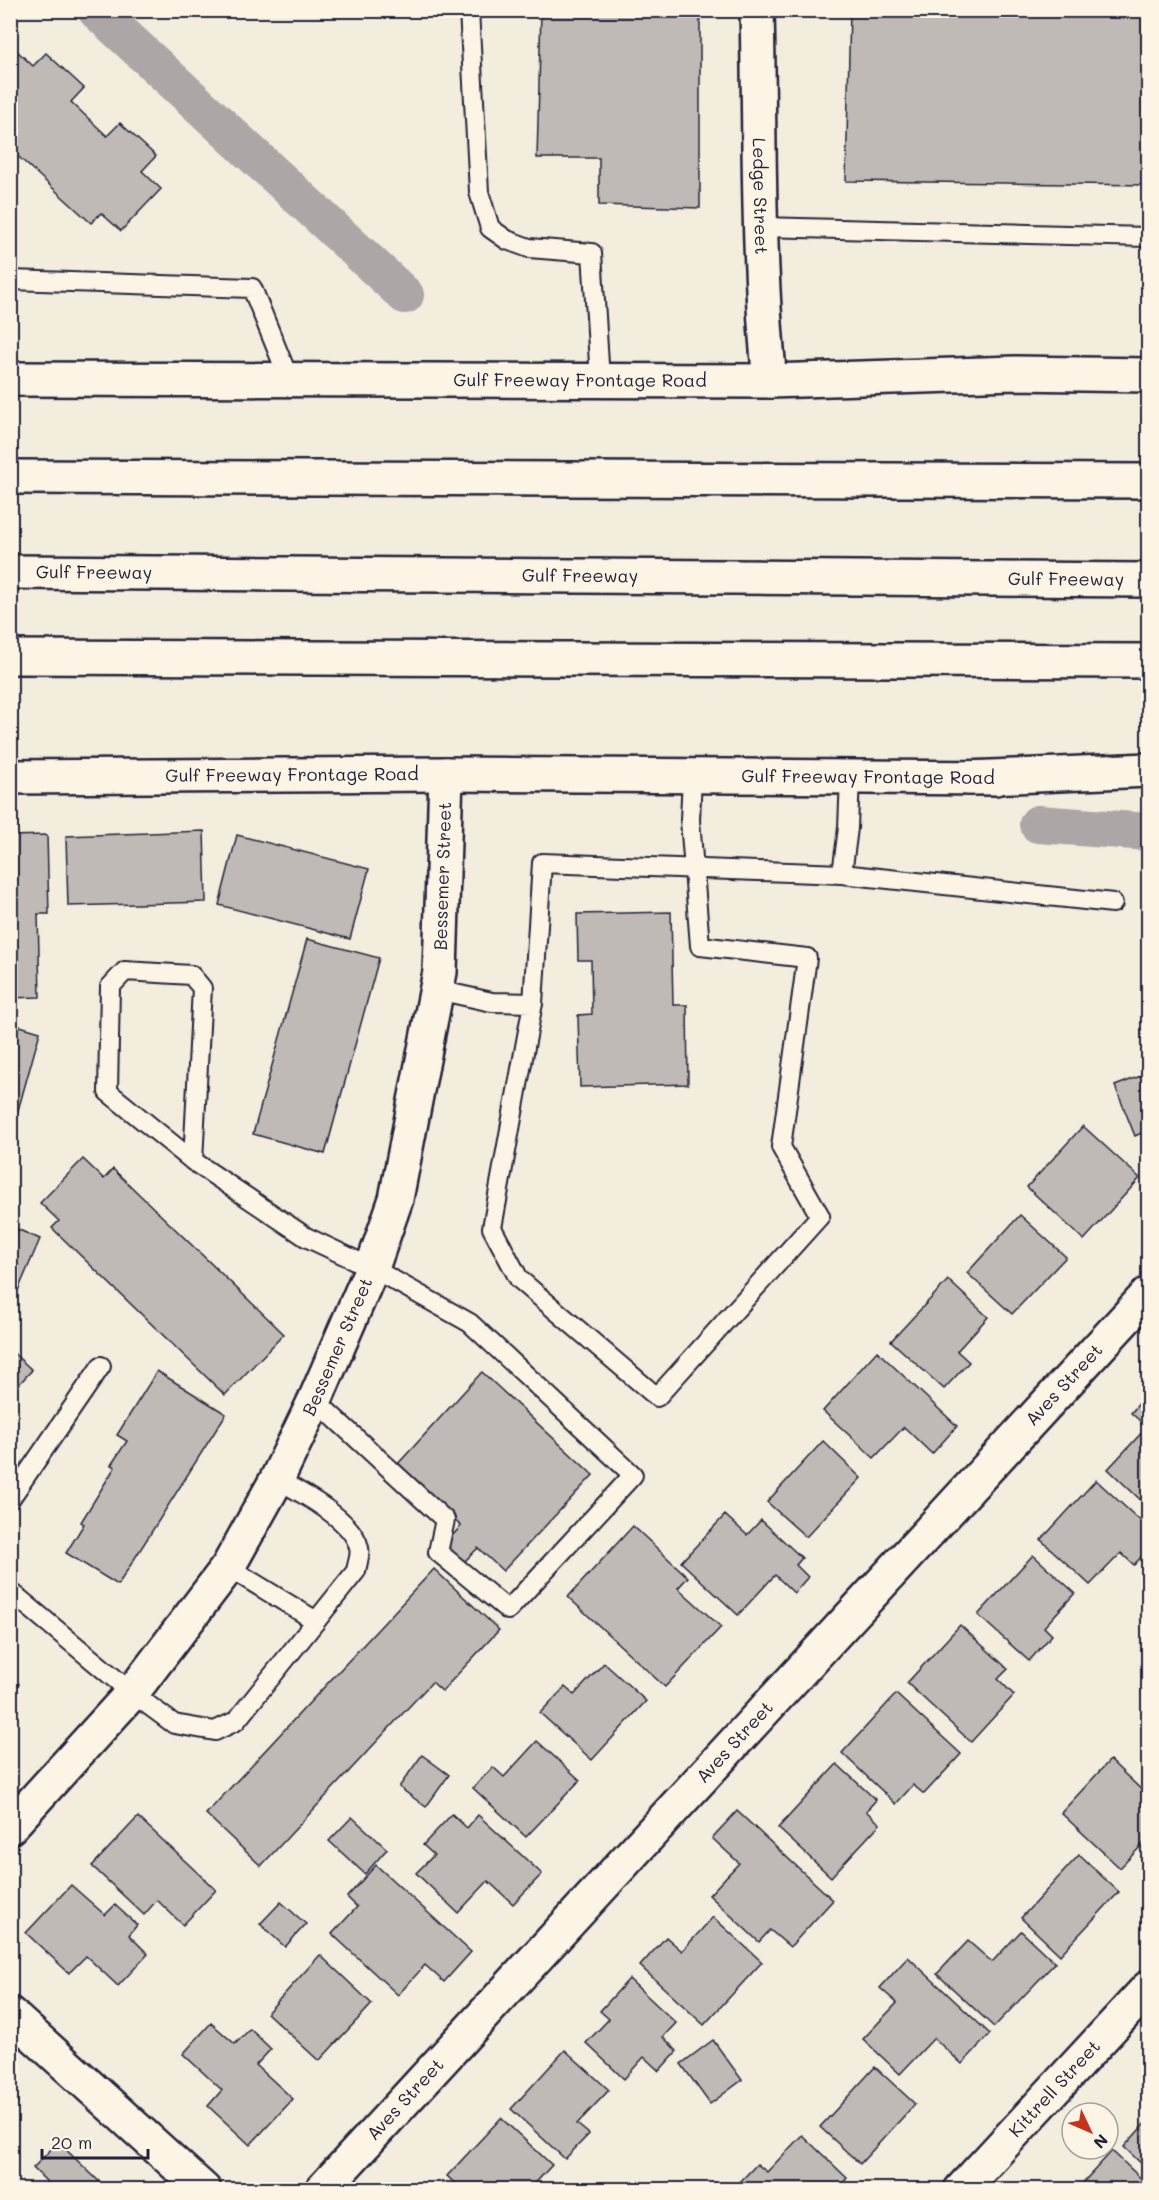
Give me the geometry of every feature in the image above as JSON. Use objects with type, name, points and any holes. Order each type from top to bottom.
[{"type":"main road","name":"Ledge Street","points":[[757,10],[761,227],[766,339],[771,381]]},
{"type":"main road","name":"Gulf Freeway Frontage Road","points":[[10,379],[771,381],[1015,373],[1149,375]]},
{"type":"main road","points":[[10,477],[1149,481]]},
{"type":"main road","name":"Gulf Freeway","points":[[10,572],[1149,580]]},
{"type":"main road","points":[[10,657],[1149,661]]},
{"type":"main road","points":[[968,778],[1149,770]]},
{"type":"main road","name":"Gulf Freeway Frontage Road","points":[[10,777],[446,774],[1149,779]]},
{"type":"main road","name":"Bessemer Street","points":[[10,1827],[132,1693],[228,1567],[277,1479],[315,1400],[372,1268],[396,1199],[440,972],[446,774]]},
{"type":"main road","name":"Aves Street","points":[[322,2190],[1149,1294]]},
{"type":"main road","name":"Kittrell Street","points":[[961,2190],[1149,1988]]},
{"type":"main road","points":[[10,2014],[204,2190]]},
{"type":"lane","points":[[469,10],[479,192],[490,228],[507,240],[529,248],[592,253],[600,380]]},
{"type":"lane","points":[[761,227],[1149,237]]},
{"type":"lane","points":[[10,280],[252,288],[289,380]]},
{"type":"lane","points":[[692,776],[690,820],[694,870],[700,946],[807,958],[781,1147],[820,1216],[657,1397],[519,1279],[492,1228],[533,1003],[542,863],[694,870],[842,874],[1113,903]]},
{"type":"lane","points":[[842,874],[848,828],[850,777]]},
{"type":"lane","points":[[193,1161],[202,988],[191,975],[125,971],[110,987],[108,1092],[193,1161],[306,1237],[372,1268],[470,1323],[633,1475],[508,1610],[438,1552],[445,1520],[315,1400]]},
{"type":"lane","points":[[437,990],[492,1002],[533,1003]]},
{"type":"lane","points":[[10,1499],[101,1366]]},
{"type":"lane","points":[[10,1591],[132,1693],[174,1724],[215,1731],[236,1721],[356,1571],[360,1550],[355,1534],[318,1502],[277,1479]]},
{"type":"lane","points":[[228,1567],[316,1621]]},
{"type":"building","points":[[850,10],[1148,10],[1148,185],[846,181]]},
{"type":"building","points":[[541,11],[700,16],[700,208],[599,205],[599,158],[537,158]]},
{"type":"building","points":[[16,50],[33,66],[46,53],[84,88],[71,102],[107,136],[120,123],[156,156],[142,171],[161,189],[121,231],[101,213],[91,223],[10,149],[10,56]]},
{"type":"building","points":[[204,831],[206,902],[68,906],[66,836]]},
{"type":"building","points":[[47,835],[49,914],[38,914],[40,997],[10,998],[10,836]]},
{"type":"building","points":[[237,835],[369,869],[350,939],[219,905]]},
{"type":"building","points":[[671,912],[673,1005],[687,1005],[688,1084],[580,1087],[578,1015],[592,1014],[591,960],[578,960],[577,914]]},
{"type":"building","points":[[307,939],[379,958],[325,1154],[253,1134]]},
{"type":"building","points":[[10,1023],[40,1032],[10,1139]]},
{"type":"building","points":[[1148,1073],[1148,1130],[1135,1136],[1115,1086]]},
{"type":"building","points":[[1083,1126],[1140,1178],[1084,1240],[1027,1187]]},
{"type":"building","points":[[83,1159],[104,1179],[113,1169],[284,1334],[225,1395],[52,1228],[59,1221],[40,1203]]},
{"type":"building","points":[[1020,1215],[1066,1257],[1012,1314],[967,1273]]},
{"type":"building","points":[[10,1226],[40,1239],[10,1309]]},
{"type":"building","points":[[948,1280],[988,1317],[957,1351],[969,1362],[944,1389],[891,1341]]},
{"type":"building","points":[[10,1350],[32,1370],[10,1394]]},
{"type":"building","points":[[877,1351],[957,1426],[932,1454],[904,1427],[874,1458],[823,1411]]},
{"type":"building","points":[[157,1371],[226,1414],[118,1585],[66,1553],[84,1524],[81,1522],[115,1467],[111,1465],[127,1441],[117,1435]]},
{"type":"building","points":[[482,1372],[593,1475],[503,1571],[478,1548],[462,1564],[443,1546],[461,1526],[396,1466]]},
{"type":"building","points":[[1148,1393],[1148,1507],[1108,1469],[1147,1427],[1131,1413]]},
{"type":"building","points":[[823,1441],[861,1478],[806,1537],[767,1502]]},
{"type":"building","points":[[1096,1480],[1148,1528],[1148,1549],[1134,1565],[1121,1553],[1090,1585],[1041,1540]]},
{"type":"building","points":[[725,1515],[747,1535],[761,1520],[802,1558],[796,1565],[808,1577],[794,1593],[775,1575],[738,1615],[681,1562]]},
{"type":"building","points":[[633,1526],[688,1577],[678,1588],[721,1627],[665,1687],[568,1597]]},
{"type":"building","points":[[1033,1555],[1075,1593],[1044,1627],[1052,1635],[1029,1661],[978,1615]]},
{"type":"building","points":[[434,1569],[499,1630],[442,1691],[432,1682],[261,1866],[206,1814]]},
{"type":"building","points":[[960,1625],[1008,1669],[998,1679],[1014,1695],[971,1742],[907,1683]]},
{"type":"building","points":[[604,1663],[646,1701],[592,1760],[540,1713],[565,1687],[574,1695]]},
{"type":"building","points":[[10,1676],[19,1684],[10,1693]]},
{"type":"building","points":[[896,1694],[961,1754],[924,1794],[913,1785],[896,1804],[842,1753]]},
{"type":"building","points":[[537,1741],[580,1780],[526,1837],[473,1788],[493,1767],[504,1777]]},
{"type":"building","points":[[422,1755],[449,1775],[426,1807],[399,1787]]},
{"type":"building","points":[[1110,1760],[1148,1796],[1148,1847],[1144,1843],[1120,1868],[1061,1813]]},
{"type":"building","points":[[837,1764],[876,1800],[866,1811],[880,1824],[831,1877],[778,1828]]},
{"type":"building","points":[[737,1811],[833,1900],[790,1947],[770,1930],[759,1942],[709,1895],[739,1863],[712,1838]]},
{"type":"building","points":[[452,1814],[467,1828],[478,1815],[542,1874],[513,1904],[488,1881],[458,1913],[416,1873],[434,1855],[423,1845]]},
{"type":"building","points":[[138,1817],[216,1890],[183,1925],[157,1900],[144,1915],[92,1866]]},
{"type":"building","points":[[352,1817],[387,1849],[365,1874],[329,1841]]},
{"type":"building","points":[[1079,1855],[1119,1892],[1060,1955],[1021,1918]]},
{"type":"building","points":[[376,1865],[471,1952],[444,1982],[425,1965],[398,1995],[332,1934],[357,1907],[347,1897]]},
{"type":"building","points":[[71,1885],[105,1915],[115,1905],[137,1925],[129,1935],[148,1954],[118,1986],[86,1956],[69,1973],[26,1933]]},
{"type":"building","points":[[281,1902],[306,1924],[285,1947],[260,1924]]},
{"type":"building","points":[[713,1917],[762,1962],[704,2025],[640,1966],[666,1937],[682,1951]]},
{"type":"building","points":[[1021,1931],[1055,1963],[994,2027],[937,1974],[968,1941],[992,1962]]},
{"type":"building","points":[[320,1955],[372,2004],[319,2061],[267,2013]]},
{"type":"building","points":[[908,1957],[990,2034],[962,2064],[934,2038],[900,2074],[863,2039],[897,2003],[880,1988]]},
{"type":"building","points":[[629,1979],[676,2023],[663,2037],[677,2051],[659,2071],[644,2057],[624,2079],[586,2043],[609,2019],[600,2011]]},
{"type":"building","points":[[211,2023],[235,2044],[250,2029],[271,2049],[256,2065],[293,2099],[250,2145],[208,2106],[222,2090],[183,2054]]},
{"type":"building","points":[[713,2040],[742,2080],[710,2104],[681,2064]]},
{"type":"building","points":[[565,2050],[609,2090],[577,2124],[589,2134],[565,2159],[511,2109]]},
{"type":"building","points":[[875,2067],[915,2104],[860,2164],[820,2127]]},
{"type":"building","points":[[10,2095],[18,2102],[10,2111]]},
{"type":"building","points":[[501,2118],[552,2165],[529,2190],[462,2190],[447,2176]]},
{"type":"building","points":[[1148,2122],[1148,2170],[1124,2147]]},
{"type":"building","points":[[802,2135],[847,2178],[837,2190],[744,2190],[738,2184],[757,2164],[767,2172]]},
{"type":"building","points":[[58,2142],[108,2190],[55,2190],[33,2168]]},
{"type":"building","points":[[1120,2159],[1148,2185],[1148,2190],[1076,2190],[1103,2161],[1120,2161]]},
{"type":"waterway","points":[[96,10],[405,295]]},
{"type":"waterway","points":[[1038,824],[1148,832]]}]
